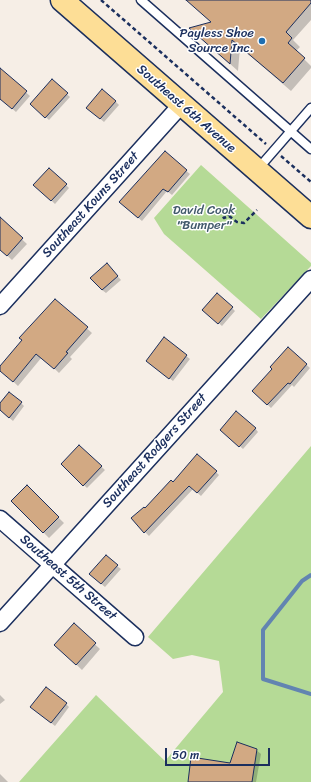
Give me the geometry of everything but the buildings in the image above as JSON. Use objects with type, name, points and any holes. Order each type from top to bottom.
[{"type":"main road","name":"Southeast 6th Avenue","points":[[62,0],[311,217]]},
{"type":"street","name":"Southeast Kouns Street","points":[[0,306],[181,104]]},
{"type":"street","name":"Southeast Rodgers Street","points":[[0,622],[311,279]]},
{"type":"street","name":"Southeast 5th Street","points":[[0,520],[135,637]]},
{"type":"lane","points":[[141,0],[311,149]]},
{"type":"lane","points":[[257,170],[311,108]]},
{"type":"path","points":[[101,0],[311,182]]},
{"type":"path","points":[[229,216],[237,222],[244,224],[257,210]]},
{"type":"green space","name":"David Cook \"Bumper\"","points":[[201,165],[311,263],[311,266],[261,319],[164,234],[154,218]]},
{"type":"green space","points":[[311,446],[311,782],[19,782],[96,695],[165,761],[223,692],[219,661],[192,655],[173,659],[148,637]]},
{"type":"waterway","points":[[311,575],[302,581],[263,630],[263,679],[311,694]]},
{"type":"place","name":"Payless Shoe Source Inc.","points":[[262,41]]}]
